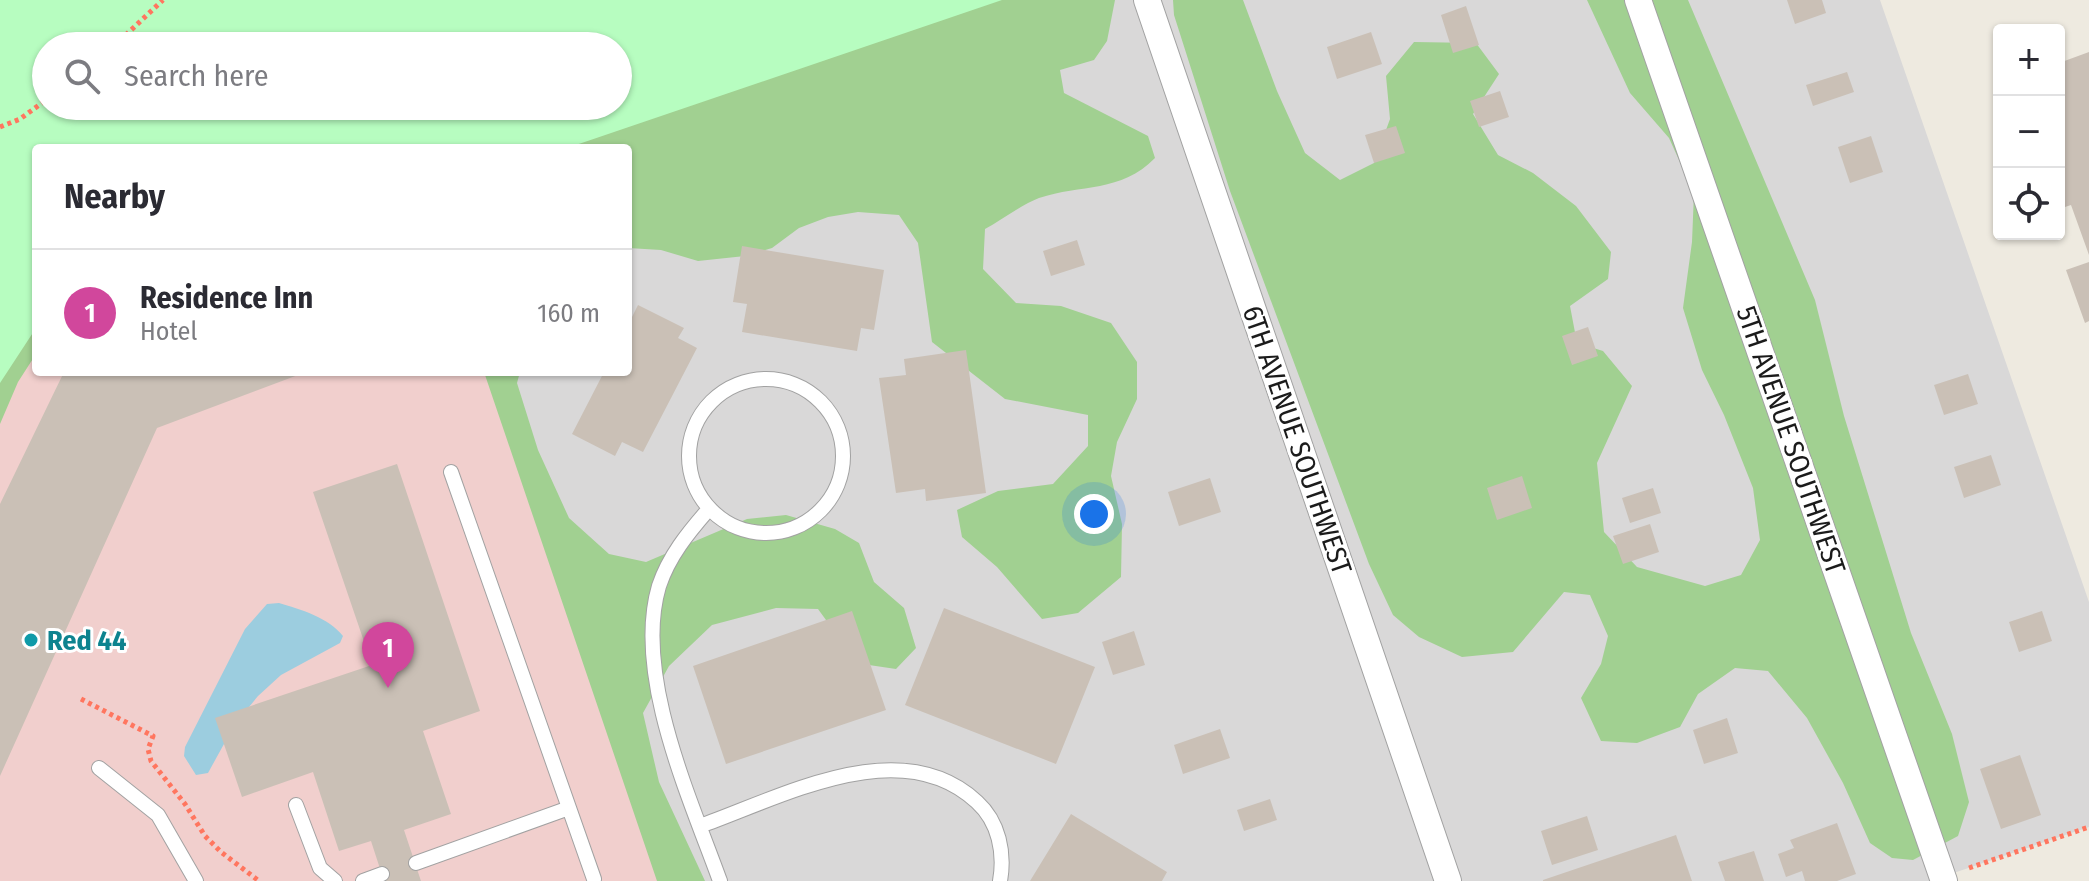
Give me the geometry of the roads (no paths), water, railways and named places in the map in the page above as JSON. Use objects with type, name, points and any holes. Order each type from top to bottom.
[{"type":"street","name":"6TH AVENUE SOUTHWEST","points":[[1147,0],[1448,881]]},
{"type":"street","name":"5TH AVENUE SOUTHWEST","points":[[1638,0],[1944,879]]},
{"type":"lane","points":[[775,379],[801,387],[825,405],[836,421],[844,451],[839,485],[821,511],[791,529],[778,533],[756,533],[743,531],[708,510],[691,477],[689,450],[701,415],[713,401],[727,389],[742,383],[775,379]]},
{"type":"lane","points":[[451,472],[594,879]]},
{"type":"lane","points":[[708,510],[683,540],[660,586],[653,623],[652,653],[662,712],[720,881]]},
{"type":"lane","points":[[99,768],[158,815],[196,881]]},
{"type":"lane","points":[[700,826],[834,779],[890,769],[919,772],[950,783],[984,808],[1000,843],[1003,859],[1000,881]]},
{"type":"lane","points":[[296,805],[320,868],[335,881]]},
{"type":"lane","points":[[416,863],[569,808]]},
{"type":"lane","points":[[362,881],[382,874]]},
{"type":"water","points":[[279,603],[305,611],[330,624],[343,636],[340,643],[281,675],[258,696],[235,724],[208,773],[196,775],[184,756],[185,747],[245,629],[267,604]]},
{"type":"place","name":"Red 44","points":[[31,640]]},
{"type":"place","name":"Residence Inn","points":[[388,688]]}]
